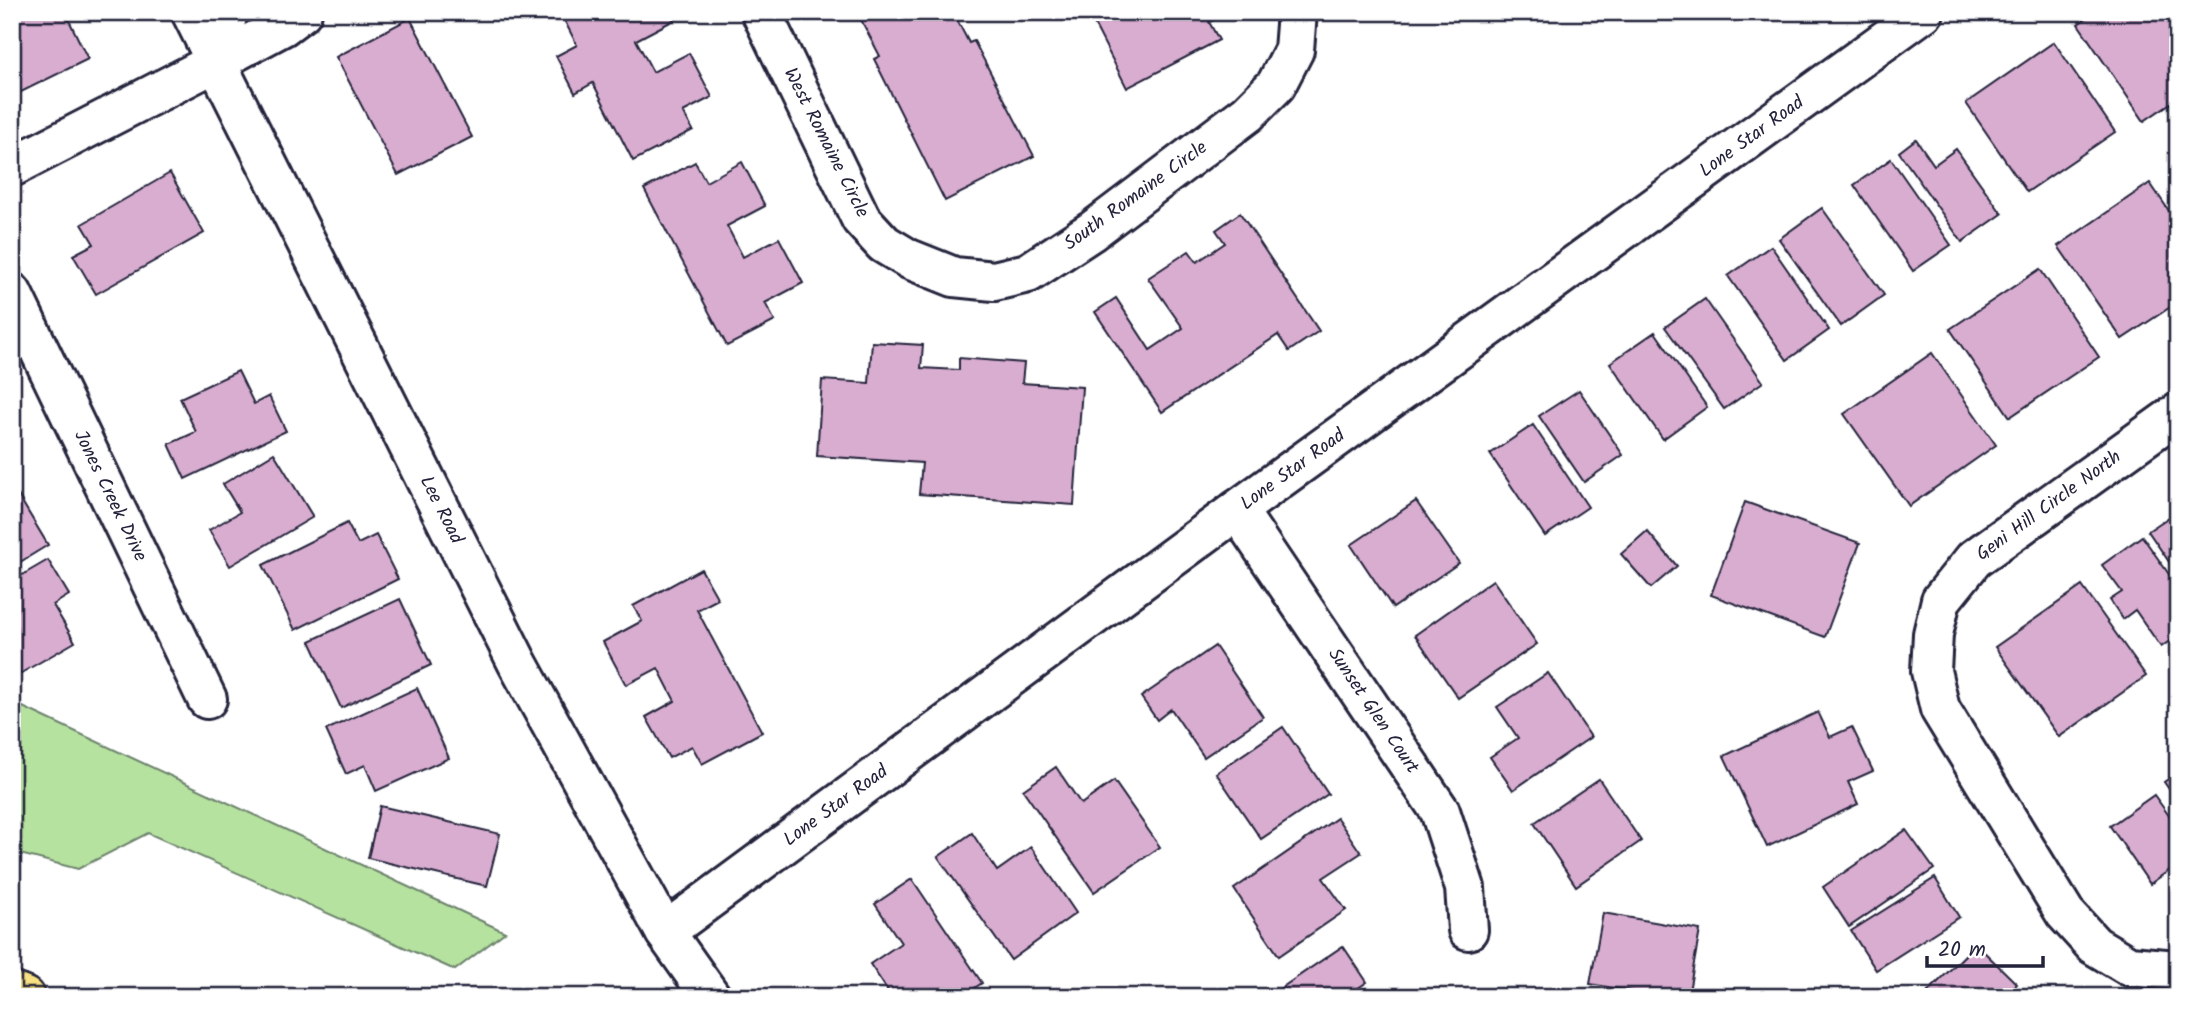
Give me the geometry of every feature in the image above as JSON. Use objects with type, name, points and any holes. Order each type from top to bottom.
[{"type":"highway","points":[[12,992],[25,997]]},
{"type":"street","name":"Lee Road","points":[[191,12],[518,664],[665,932],[711,997]]},
{"type":"street","points":[[216,62],[228,12]]},
{"type":"street","points":[[12,167],[216,62],[283,26],[302,12]]},
{"type":"street","name":"West Romaine Circle","points":[[761,12],[862,219],[884,244],[909,259]]},
{"type":"street","name":"South Romaine Circle","points":[[909,259],[954,277],[993,281],[1028,273],[1092,231],[1248,113],[1276,85],[1294,50],[1297,12]]},
{"type":"street","name":"Lone Star Road","points":[[665,932],[1237,510],[1924,12]]},
{"type":"street","name":"Jones Creek Drive","points":[[12,293],[207,699]]},
{"type":"street","name":"Geni Hill Circle North","points":[[2178,413],[1975,559],[1941,600],[1933,634],[1931,671],[1940,709],[2065,913],[2094,945],[2129,966],[2178,970]]},
{"type":"street","name":"Sunset Glen Court","points":[[1237,510],[1440,811],[1465,888],[1468,930]]},
{"type":"green space","points":[[12,702],[505,932],[455,970],[148,833],[78,869],[12,852]]},
{"type":"building","points":[[12,12],[65,12],[88,59],[13,96]]},
{"type":"building","points":[[560,12],[669,12],[674,20],[636,40],[653,72],[689,53],[712,97],[683,112],[693,130],[633,161],[593,83],[575,93],[556,56],[577,45]]},
{"type":"building","points":[[953,12],[969,43],[974,41],[1034,156],[945,201],[874,59],[880,56],[858,14]]},
{"type":"building","points":[[1088,12],[1222,12],[1223,15],[1209,22],[1219,40],[1127,88]]},
{"type":"building","points":[[2095,12],[2178,12],[2178,98],[2144,121],[2078,24]]},
{"type":"building","points":[[410,18],[472,137],[398,175],[336,57]]},
{"type":"building","points":[[2054,42],[2115,132],[2027,192],[1966,103]]},
{"type":"building","points":[[1916,139],[1934,165],[1956,149],[2002,214],[1962,242],[1899,152]]},
{"type":"building","points":[[1891,159],[1951,245],[1913,271],[1854,185]]},
{"type":"building","points":[[695,162],[706,182],[742,162],[765,206],[727,226],[743,257],[779,238],[803,283],[765,303],[775,321],[727,346],[644,189]]},
{"type":"building","points":[[170,173],[204,233],[96,294],[73,255],[94,244],[82,224]]},
{"type":"building","points":[[2150,183],[2178,224],[2178,302],[2122,339],[2058,246]]},
{"type":"building","points":[[1822,208],[1884,295],[1841,326],[1779,239]]},
{"type":"building","points":[[1240,213],[1319,331],[1289,351],[1278,335],[1162,412],[1095,312],[1116,298],[1150,350],[1183,328],[1148,278],[1189,251],[1197,262],[1225,243],[1216,230]]},
{"type":"building","points":[[1771,246],[1829,330],[1787,360],[1728,276]]},
{"type":"building","points":[[2040,269],[2099,357],[2010,417],[1950,329]]},
{"type":"building","points":[[1705,299],[1763,382],[1724,409],[1665,327]]},
{"type":"building","points":[[1655,332],[1707,407],[1663,439],[1610,363]]},
{"type":"building","points":[[872,342],[923,345],[921,368],[959,370],[959,358],[1024,363],[1022,383],[1082,387],[1074,505],[919,494],[922,463],[817,456],[822,380],[869,383]]},
{"type":"building","points":[[1932,353],[1996,445],[1909,506],[1844,414]]},
{"type":"building","points":[[238,371],[254,404],[269,396],[286,431],[185,479],[169,444],[196,432],[180,398]]},
{"type":"building","points":[[1579,390],[1623,455],[1584,482],[1539,416]]},
{"type":"building","points":[[1533,425],[1588,507],[1545,536],[1490,454]]},
{"type":"building","points":[[274,453],[313,517],[230,566],[209,530],[240,512],[223,484]]},
{"type":"building","points":[[12,485],[48,545],[12,567]]},
{"type":"building","points":[[1416,501],[1459,563],[1393,608],[1351,545]]},
{"type":"building","points":[[1745,502],[1860,543],[1825,637],[1711,595]]},
{"type":"building","points":[[2178,511],[2178,575],[2148,531]]},
{"type":"building","points":[[347,523],[358,544],[376,535],[398,579],[295,630],[263,565]]},
{"type":"building","points":[[1647,531],[1677,566],[1651,588],[1621,554]]},
{"type":"building","points":[[2142,536],[2178,587],[2178,635],[2161,647],[2135,610],[2123,619],[2110,600],[2122,592],[2102,565]]},
{"type":"building","points":[[48,560],[69,595],[53,605],[75,642],[16,676],[12,669],[12,581]]},
{"type":"building","points":[[701,569],[718,599],[697,610],[762,732],[702,764],[692,746],[669,758],[646,717],[675,701],[658,668],[626,685],[603,642],[642,621],[633,606]]},
{"type":"building","points":[[1493,580],[1537,644],[1458,698],[1415,635]]},
{"type":"building","points":[[2082,586],[2146,676],[2059,737],[1995,647]]},
{"type":"building","points":[[400,599],[431,665],[341,708],[310,641]]},
{"type":"building","points":[[1215,646],[1263,717],[1204,757],[1171,709],[1157,720],[1141,697]]},
{"type":"building","points":[[1548,673],[1591,737],[1513,790],[1490,757],[1518,738],[1497,707]]},
{"type":"building","points":[[417,688],[449,758],[376,791],[365,765],[346,774],[326,730]]},
{"type":"building","points":[[1818,712],[1830,737],[1852,727],[1873,771],[1848,782],[1858,804],[1767,847],[1724,756]]},
{"type":"building","points":[[1283,727],[1328,794],[1261,839],[1216,773]]},
{"type":"building","points":[[1056,767],[1081,804],[1114,781],[1160,847],[1094,892],[1023,790]]},
{"type":"building","points":[[2178,772],[2178,802],[2164,782]]},
{"type":"building","points":[[1599,779],[1641,841],[1576,886],[1534,823]]},
{"type":"building","points":[[2154,795],[2178,828],[2178,873],[2174,867],[2150,884],[2110,826]]},
{"type":"building","points":[[380,806],[500,834],[487,886],[368,858]]},
{"type":"building","points":[[1337,818],[1361,853],[1323,878],[1346,910],[1279,956],[1234,889]]},
{"type":"building","points":[[1906,830],[1934,869],[1849,927],[1823,887]]},
{"type":"building","points":[[972,833],[997,871],[1031,847],[1076,913],[1011,960],[938,857]]},
{"type":"building","points":[[1935,878],[1959,917],[1876,970],[1851,931]]},
{"type":"building","points":[[912,879],[982,983],[961,997],[892,997],[870,964],[901,943],[875,904]]},
{"type":"building","points":[[1603,913],[1700,930],[1688,997],[1665,997],[1590,984]]},
{"type":"building","points":[[1976,944],[2017,984],[2004,997],[1923,997]]},
{"type":"building","points":[[1343,946],[1367,982],[1345,997],[1268,997]]}]
